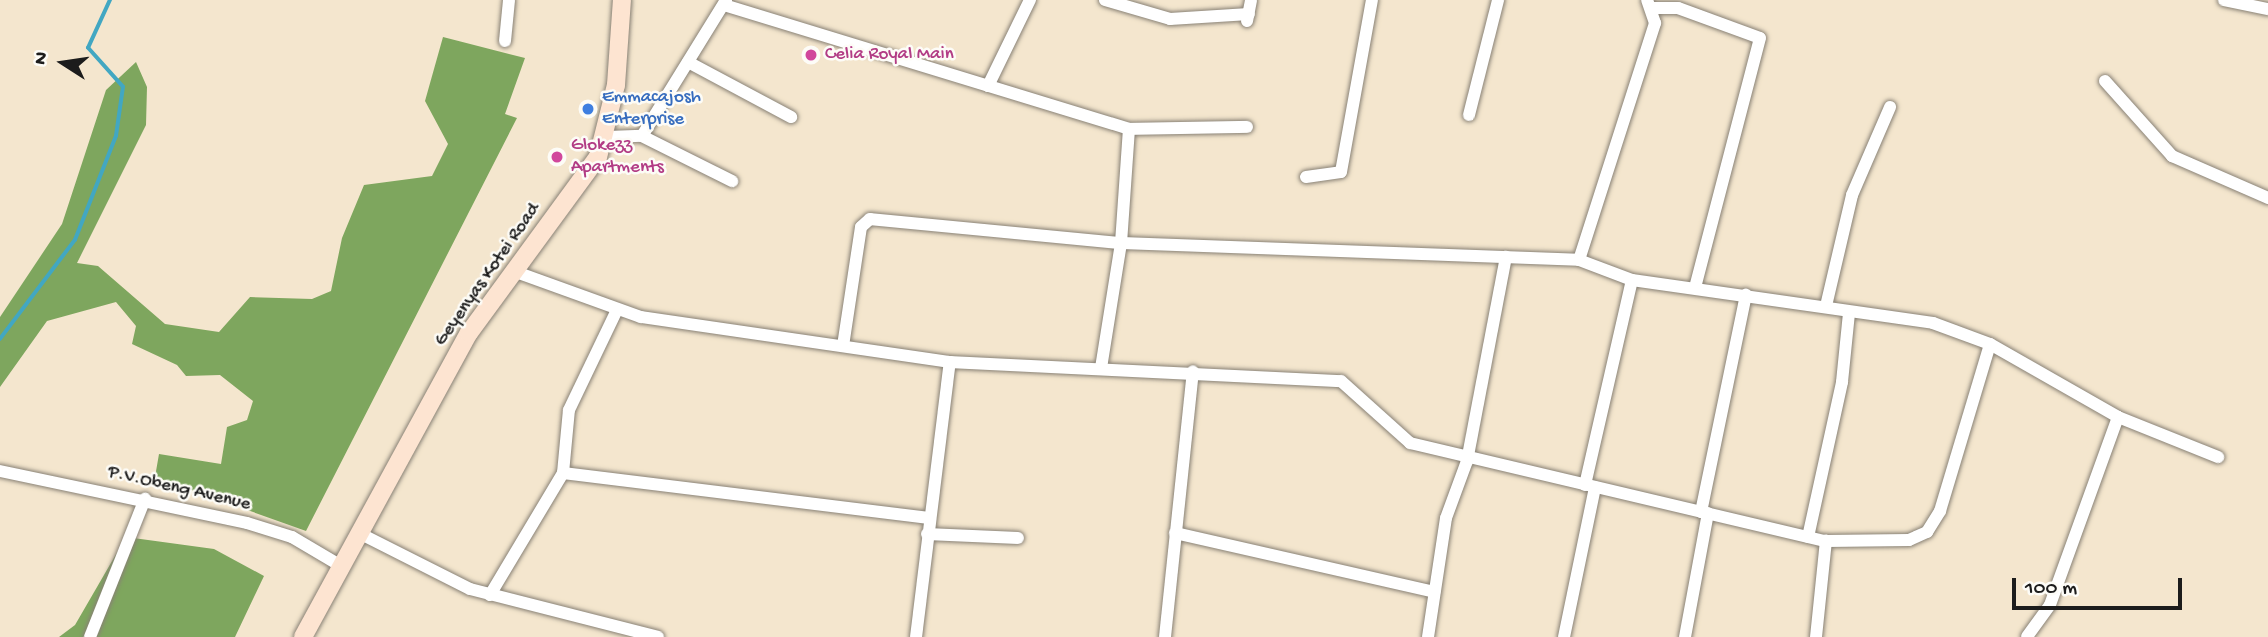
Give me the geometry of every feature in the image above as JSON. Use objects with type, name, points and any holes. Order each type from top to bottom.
[{"type":"street","points":[[505,41],[509,0]]},
{"type":"street","name":"Geyenyas Kotei Road","points":[[303,637],[464,342],[608,137],[622,0]]},
{"type":"street","points":[[988,86],[1030,0]]},
{"type":"street","points":[[1105,0],[1170,19],[1249,12]]},
{"type":"street","points":[[1306,177],[1341,172],[1372,0]]},
{"type":"street","points":[[1469,115],[1497,0]]},
{"type":"street","points":[[2224,0],[2268,9]]},
{"type":"street","points":[[642,136],[725,3],[1129,129],[1247,127]]},
{"type":"street","points":[[1579,260],[1655,23],[1650,4],[1678,8],[1760,38],[1695,288]]},
{"type":"street","points":[[688,61],[791,117]]},
{"type":"street","points":[[2105,81],[2172,156],[2268,198]]},
{"type":"street","points":[[1826,306],[1852,195],[1890,107]]},
{"type":"street","points":[[1101,368],[1121,243],[1129,129]]},
{"type":"street","points":[[608,137],[642,136],[732,181]]},
{"type":"street","points":[[843,346],[861,227],[870,219],[1121,243],[1579,260],[1632,280],[1933,323],[1990,344],[2118,417],[2218,457]]},
{"type":"street","points":[[1428,637],[1454,484],[1467,461],[1506,257]]},
{"type":"street","points":[[513,271],[617,310],[950,362],[1193,371],[1341,381],[1402,438],[1467,461],[1590,486],[1826,541],[1909,540],[1927,532],[1940,511],[1990,344]]},
{"type":"street","points":[[1564,637],[1590,486],[1632,280]]},
{"type":"street","points":[[1685,637],[1704,512],[1746,295]]},
{"type":"street","points":[[490,595],[563,473],[569,410],[617,310]]},
{"type":"street","points":[[1808,537],[1842,382],[1849,313]]},
{"type":"street","points":[[916,637],[950,362]]},
{"type":"street","points":[[1165,637],[1193,371]]},
{"type":"street","points":[[2027,637],[2050,605],[2118,417]]},
{"type":"street","name":"P.V.Obeng Avenue","points":[[0,471],[145,499],[292,537],[341,566]]},
{"type":"street","points":[[563,473],[929,518]]},
{"type":"street","points":[[90,637],[145,499]]},
{"type":"street","points":[[359,533],[490,595],[658,637]]},
{"type":"street","points":[[1175,533],[1434,592]]},
{"type":"street","points":[[927,534],[1018,538]]},
{"type":"street","points":[[1816,637],[1826,541]]},
{"type":"green space","points":[[443,37],[525,58],[505,114],[517,118],[306,531],[155,477],[159,454],[221,464],[227,427],[247,420],[253,401],[220,375],[186,376],[177,365],[132,344],[136,326],[116,302],[47,321],[0,387],[0,317],[62,224],[106,90],[136,62],[147,87],[146,125],[77,263],[98,266],[165,324],[219,332],[250,297],[312,299],[331,291],[342,238],[364,185],[432,176],[448,144],[425,101]]},
{"type":"green space","points":[[126,537],[214,549],[264,576],[235,637],[59,637],[75,625]]},
{"type":"waterway","points":[[0,339],[75,240],[116,136],[123,87],[88,48],[110,0]]},
{"type":"place","name":"Celia Royal Main","points":[[811,55]]},
{"type":"place","name":"Emmacajosh Enterprise","points":[[588,109]]},
{"type":"place","name":"Glokezz Apartments","points":[[557,157]]}]
